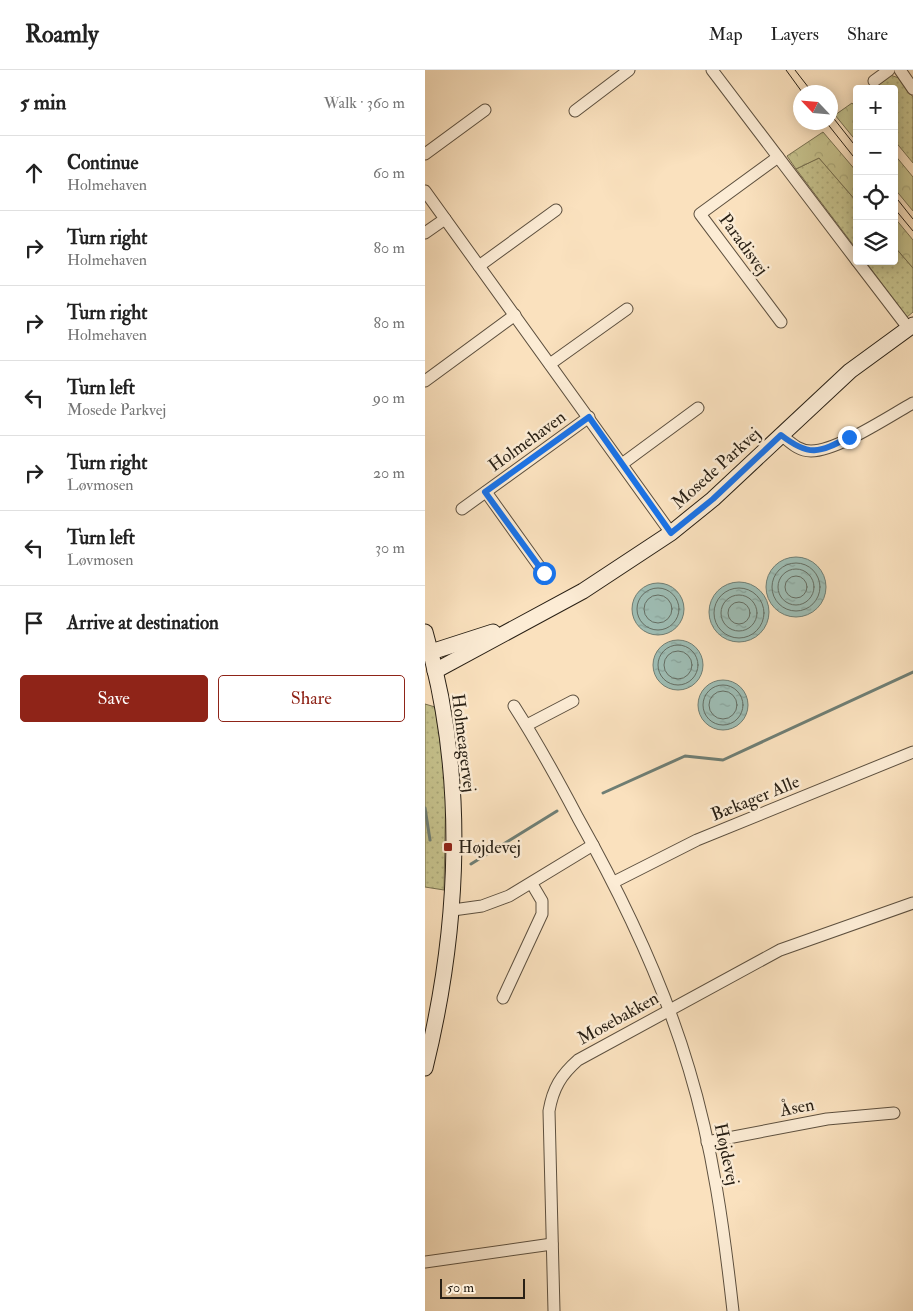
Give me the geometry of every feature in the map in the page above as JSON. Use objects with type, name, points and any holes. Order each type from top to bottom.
[{"type":"street","points":[[575,111],[629,70]]},
{"type":"street","points":[[712,70],[853,256]]},
{"type":"street","points":[[874,81],[889,70]]},
{"type":"street","points":[[899,70],[913,89]]},
{"type":"street","points":[[425,154],[485,110]]},
{"type":"street","name":"Paradisvej","points":[[778,157],[701,214],[781,322]]},
{"type":"street","name":"Holmehaven","points":[[425,191],[671,533]]},
{"type":"street","points":[[479,266],[556,210]]},
{"type":"street","points":[[425,233],[445,219]]},
{"type":"street","points":[[860,265],[911,327]]},
{"type":"street","points":[[550,364],[627,309]]},
{"type":"street","points":[[425,381],[515,315]]},
{"type":"street","name":"Mosede Parkvej","points":[[431,670],[463,643],[529,618],[583,591],[671,533],[713,499],[850,372],[911,327]]},
{"type":"street","points":[[781,435],[797,447],[809,451],[828,449],[913,403]]},
{"type":"street","points":[[622,464],[698,408]]},
{"type":"street","name":"Holmehaven","points":[[462,509],[589,417]]},
{"type":"street","name":"Holmehaven","points":[[485,492],[544,573]]},
{"type":"street","name":"Holmeagervej","points":[[425,632],[451,780],[454,837],[453,910],[440,998],[425,1068]]},
{"type":"street","points":[[527,725],[573,701]]},
{"type":"street","name":"Højdevej","points":[[514,706],[527,725],[614,882],[670,1009],[690,1070],[707,1142],[725,1233],[733,1311]]},
{"type":"street","name":"Bækager Alle","points":[[614,882],[697,840],[913,752]]},
{"type":"street","points":[[453,910],[482,906],[509,896],[532,884],[593,845]]},
{"type":"street","points":[[503,998],[542,914],[542,901],[532,884]]},
{"type":"street","name":"Mosebakken","points":[[554,1311],[549,1110],[557,1082],[578,1060],[780,950],[913,903]]},
{"type":"street","name":"Åsen","points":[[707,1142],[827,1119],[894,1113]]},
{"type":"street","points":[[425,1262],[552,1244]]},
{"type":"green space","points":[[890,75],[899,78],[913,97],[913,163],[898,145],[898,85],[876,85]]},
{"type":"green space","points":[[852,103],[853,104],[853,137],[838,119],[838,113]]},
{"type":"green space","points":[[823,132],[853,167],[853,197],[819,158],[796,169],[787,156]]},
{"type":"green space","points":[[819,158],[853,197],[853,245],[796,169]]},
{"type":"green space","points":[[898,159],[913,177],[913,211],[898,193]]},
{"type":"green space","points":[[898,222],[913,240],[913,268],[898,251]]},
{"type":"green space","points":[[898,251],[913,268],[913,312],[907,317],[868,265],[898,265]]},
{"type":"green space","points":[[425,704],[435,707],[446,780],[444,890],[425,887]]},
{"type":"water","points":[[796,557],[812,562],[817,566],[821,571],[826,587],[821,603],[817,608],[812,612],[796,617],[780,612],[775,608],[771,603],[766,587],[771,571],[775,566],[780,562]]},
{"type":"water","points":[[739,582],[755,587],[760,591],[764,596],[769,612],[764,628],[760,633],[755,637],[739,642],[723,637],[718,633],[714,628],[709,612],[714,596],[718,591],[723,587]]},
{"type":"water","points":[[658,583],[668,585],[676,591],[682,599],[684,609],[682,619],[676,627],[668,633],[658,635],[648,633],[640,627],[634,619],[632,609],[634,599],[640,591],[648,585]]},
{"type":"water","points":[[673,640],[683,640],[696,647],[703,660],[703,670],[696,683],[683,690],[673,690],[664,686],[657,679],[653,670],[653,660],[657,651],[664,644]]},
{"type":"water","points":[[728,680],[741,687],[747,695],[747,715],[741,723],[733,729],[718,730],[705,723],[699,715],[698,700],[705,687],[713,681]]},
{"type":"waterway","points":[[603,793],[685,756],[723,760],[913,672]]},
{"type":"waterway","points":[[425,808],[430,840]]},
{"type":"waterway","points":[[471,864],[557,811]]},
{"type":"tram line","points":[[786,70],[797,85]]},
{"type":"tram line","points":[[795,70],[807,85]]},
{"type":"tram line","points":[[838,124],[853,143]]},
{"type":"tram line","points":[[832,130],[853,156]]},
{"type":"tram line","points":[[898,200],[913,219]]},
{"type":"tram line","points":[[898,213],[913,231]]},
{"type":"place","name":"Højdevej","points":[[448,847]]},
{"type":"route","points":[[544,573],[485,492],[589,417],[671,533],[713,499],[781,435],[797,447],[809,451],[828,449],[849,437]]}]
